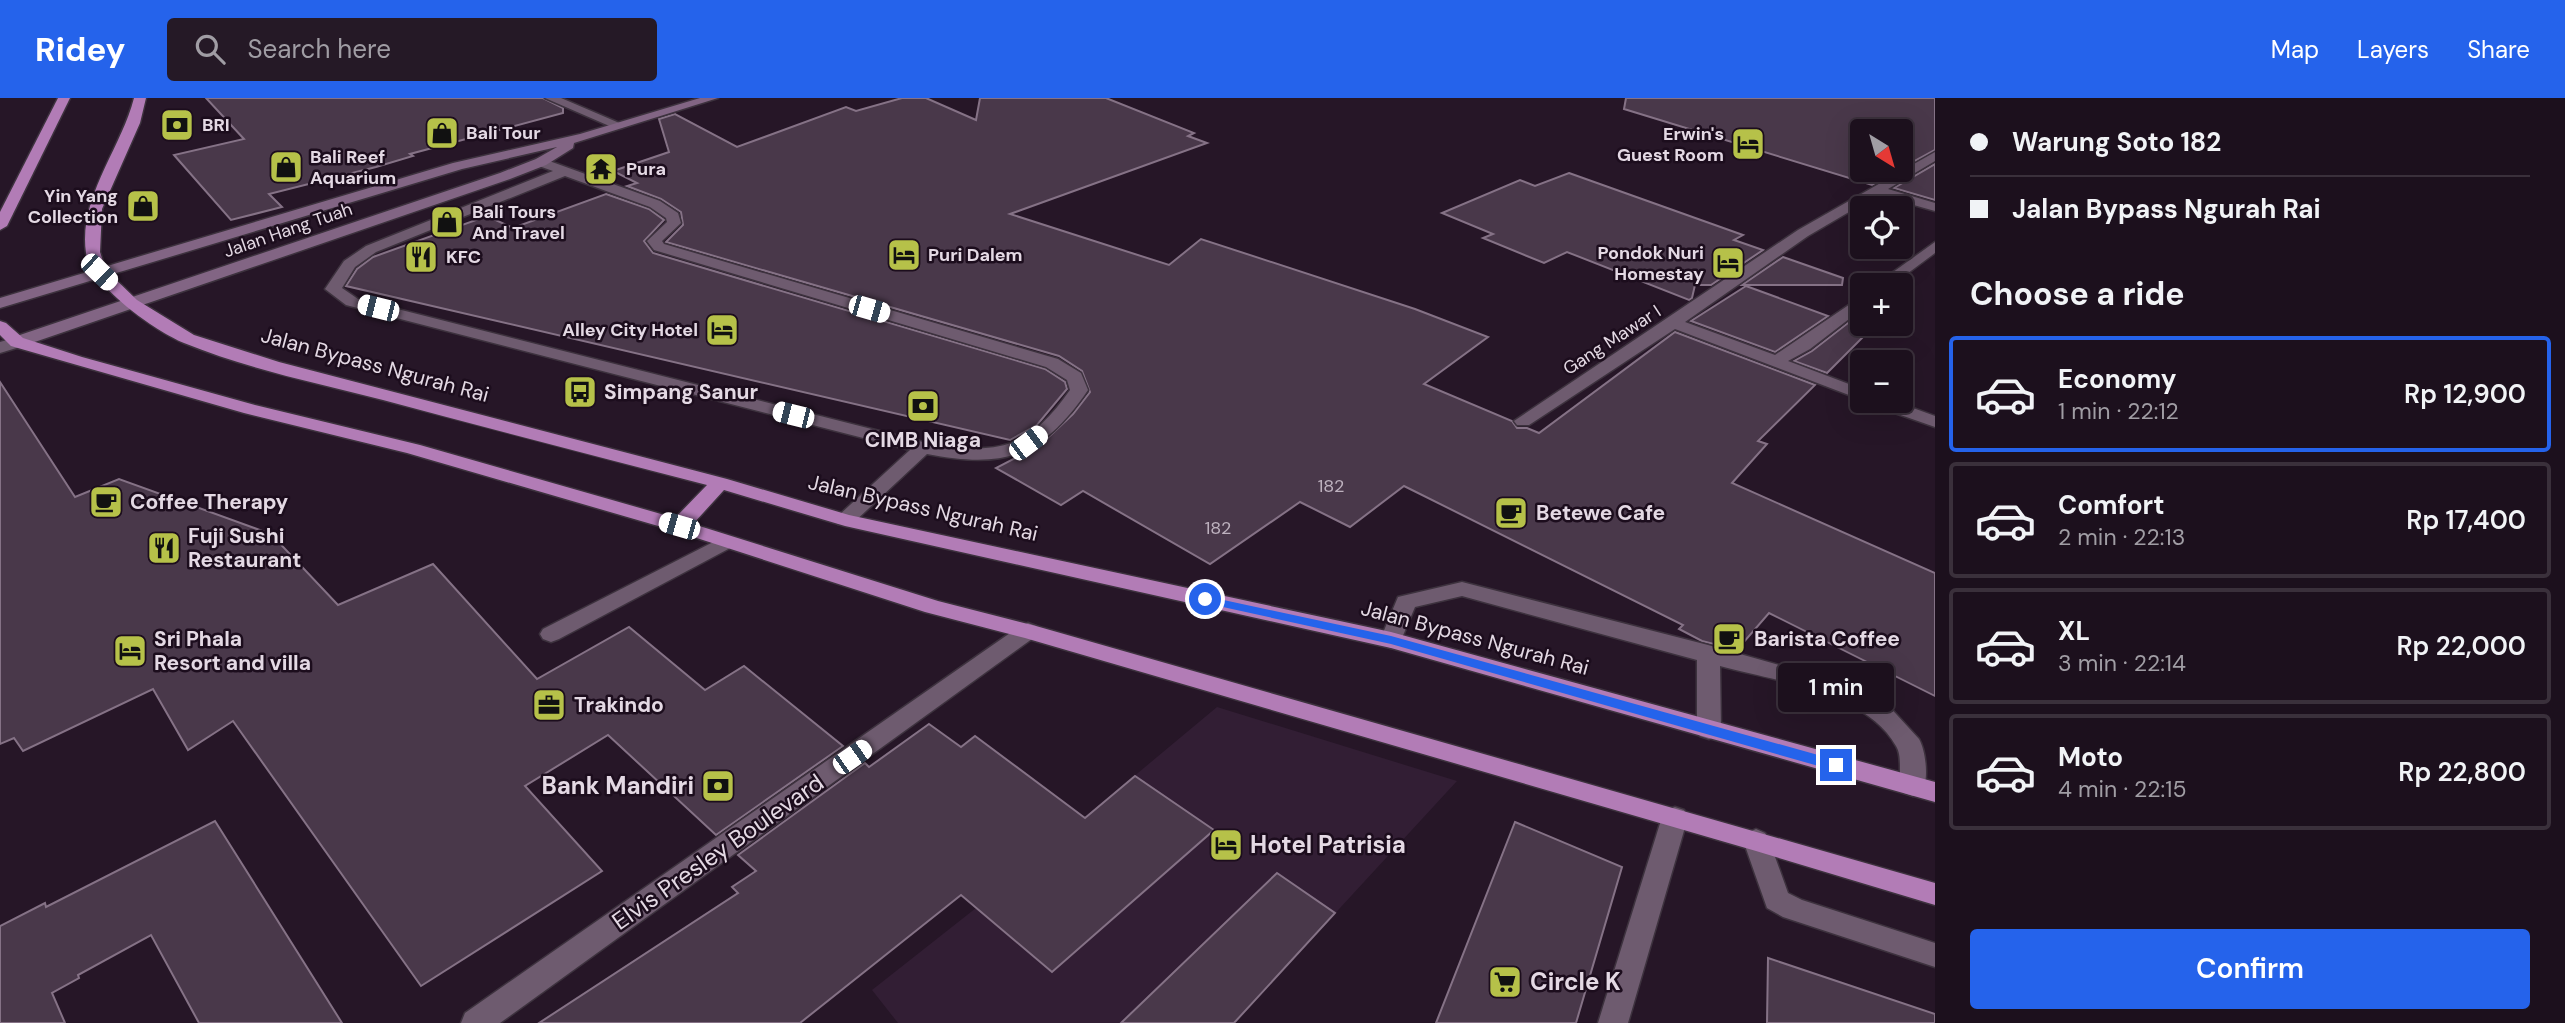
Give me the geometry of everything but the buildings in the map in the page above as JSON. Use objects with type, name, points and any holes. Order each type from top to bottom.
[{"type":"highway","points":[[0,226],[64,98]]},
{"type":"highway","points":[[99,272],[92,240],[95,209],[134,122],[140,98]]},
{"type":"highway","name":"Jalan Bypass Ngurah Rai","points":[[99,272],[131,303],[188,339],[273,366],[720,482],[845,520],[1391,640],[1924,789]]},
{"type":"highway","points":[[0,326],[8,345],[413,449],[679,526],[933,607],[1028,631],[1935,894]]},
{"type":"highway","points":[[679,526],[720,482]]},
{"type":"main road","name":"Jalan Hang Tuah","points":[[0,303],[458,166],[583,136],[712,98]]},
{"type":"main road","name":"Jalan Hang Tuah","points":[[8,345],[454,194],[541,162],[583,136]]},
{"type":"street","points":[[551,98],[618,125]]},
{"type":"street","name":"Gang Mawar I","points":[[1523,421],[1673,323],[1803,233],[1935,156]]},
{"type":"street","points":[[541,162],[654,204],[673,216],[674,223],[654,240],[659,247],[1052,362],[1075,377],[1079,390],[1069,406],[1046,429],[1013,451],[975,457],[923,448],[352,302],[333,289],[349,264],[371,249],[565,171]]},
{"type":"street","points":[[1876,190],[1935,207]]},
{"type":"street","points":[[1899,273],[1935,246]]},
{"type":"street","points":[[1776,361],[1804,345],[1850,310]]},
{"type":"street","points":[[1673,323],[1850,391]]},
{"type":"street","points":[[1911,413],[1935,422]]},
{"type":"street","points":[[845,520],[923,448]]},
{"type":"street","points":[[551,634],[725,541]]},
{"type":"street","points":[[1391,640],[1406,602],[1462,589],[1708,653],[1845,692],[1878,709],[1910,745],[1924,789]]},
{"type":"street","name":"Elvis Presley Boulevard","points":[[476,1023],[1028,631]]},
{"type":"street","points":[[1708,653],[1709,730]]},
{"type":"street","points":[[1613,1023],[1675,817]]},
{"type":"street","points":[[1756,840],[1777,900],[1793,909],[1935,955]]},
{"type":"shaded area","name":"Hotel Patrisia","points":[[1217,707],[1457,781],[1234,1023],[898,1023],[872,990],[976,908]]},
{"type":"place","name":"BRI","points":[[177,125]]},
{"type":"place","name":"Bali Tour","points":[[442,133]]},
{"type":"place","name":"Erwin's Guest Room","points":[[1748,144]]},
{"type":"place","name":"Bali Reef Aquarium","points":[[286,167]]},
{"type":"place","name":"Pura","points":[[601,169]]},
{"type":"place","name":"Yin Yang Collection","points":[[143,206]]},
{"type":"place","name":"Bali Tours And Travel","points":[[447,222]]},
{"type":"place","name":"Puri Dalem","points":[[904,255]]},
{"type":"place","name":"KFC","points":[[421,257]]},
{"type":"place","name":"Pondok Nuri Homestay","points":[[1728,263]]},
{"type":"place","name":"Alley City Hotel","points":[[722,330]]},
{"type":"place","name":"Simpang Sanur","points":[[580,392]]},
{"type":"place","name":"CIMB Niaga","points":[[923,406]]},
{"type":"place","name":"Coffee Therapy","points":[[106,502]]},
{"type":"place","name":"Betewe Cafe","points":[[1511,513]]},
{"type":"place","name":"Fuji Sushi Restaurant","points":[[164,548]]},
{"type":"place","name":"Barista Coffee","points":[[1729,639]]},
{"type":"place","name":"Sri Phala Resort and villa","points":[[130,651]]},
{"type":"place","name":"Trakindo","points":[[549,705]]},
{"type":"place","name":"Bank Mandiri","points":[[718,786]]},
{"type":"place","name":"Hotel Patrisia","points":[[1226,845]]},
{"type":"place","name":"Circle K","points":[[1505,982]]},
{"type":"route","points":[[1205,599],[1391,640],[1836,765]]}]
